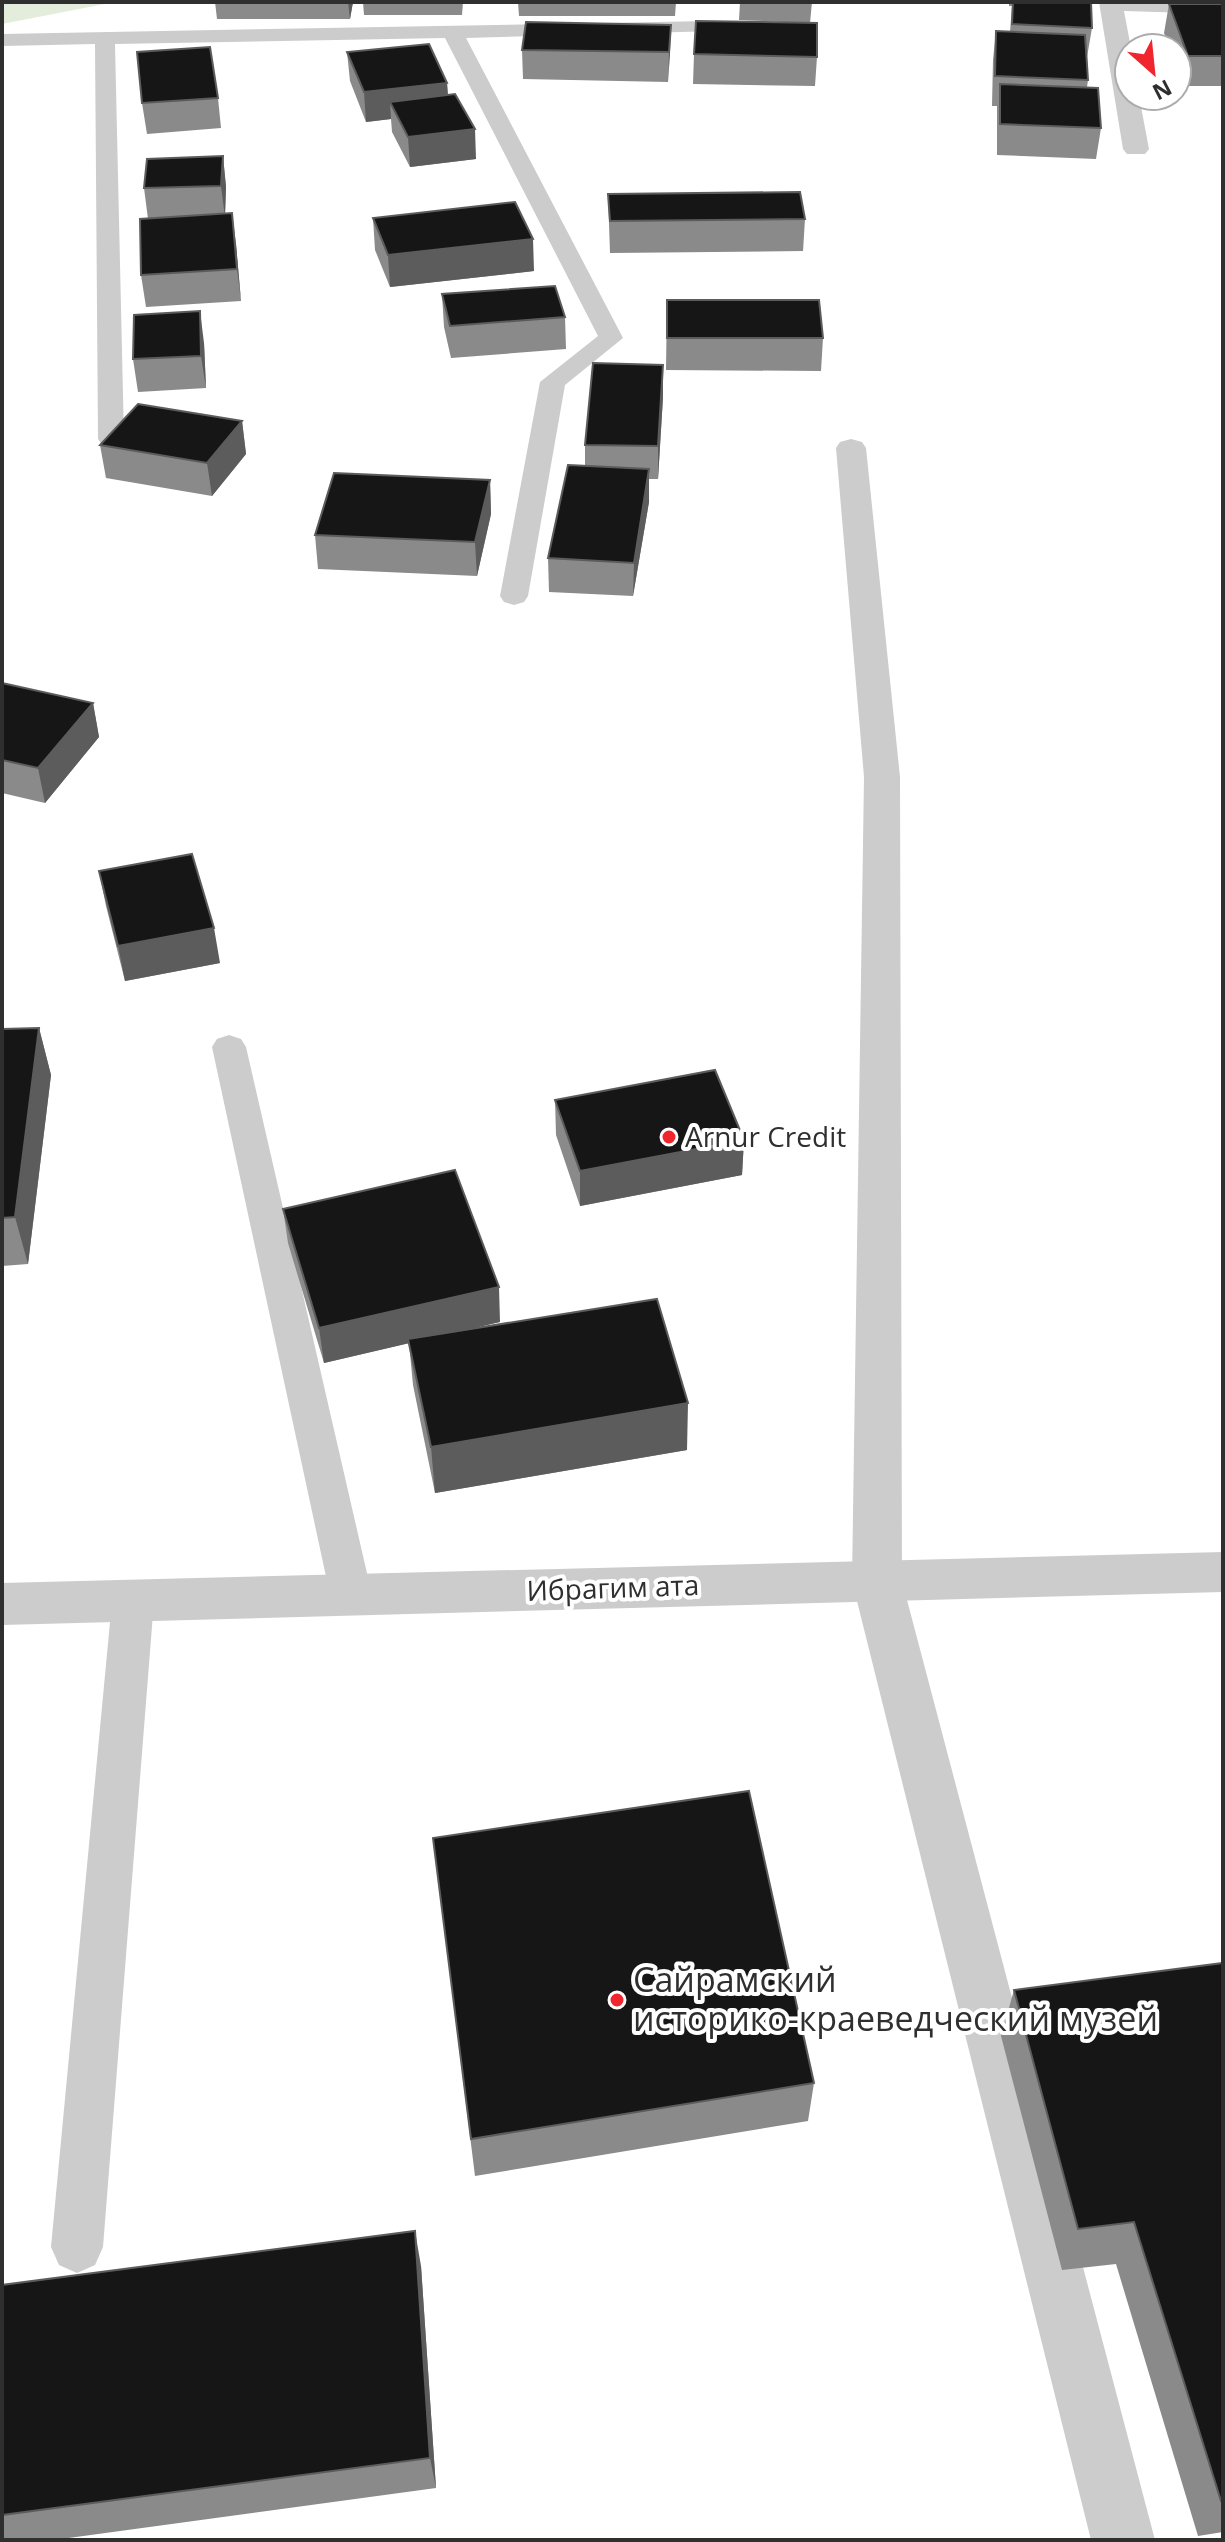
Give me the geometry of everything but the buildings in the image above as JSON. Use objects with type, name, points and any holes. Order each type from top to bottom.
[{"type":"street","points":[[1136,149],[1111,3],[1223,7]]},
{"type":"street","points":[[851,448],[882,777],[877,1581],[1123,2540]]},
{"type":"street","name":"Ибрагим ата","points":[[2,1604],[1223,1572]]},
{"type":"lane","points":[[2,40],[710,27]]},
{"type":"lane","points":[[452,31],[611,338],[553,382],[514,596]]},
{"type":"lane","points":[[105,36],[111,439]]},
{"type":"lane","points":[[229,1047],[351,1595]]},
{"type":"lane","points":[[77,2247],[133,1601]]},
{"type":"green space","points":[[2,2],[115,2],[2,24]]},
{"type":"place","name":"Arnur Credit","points":[[669,1137]]},
{"type":"place","name":"Сайрамский историко-краеведческий музей","points":[[617,2000]]}]
